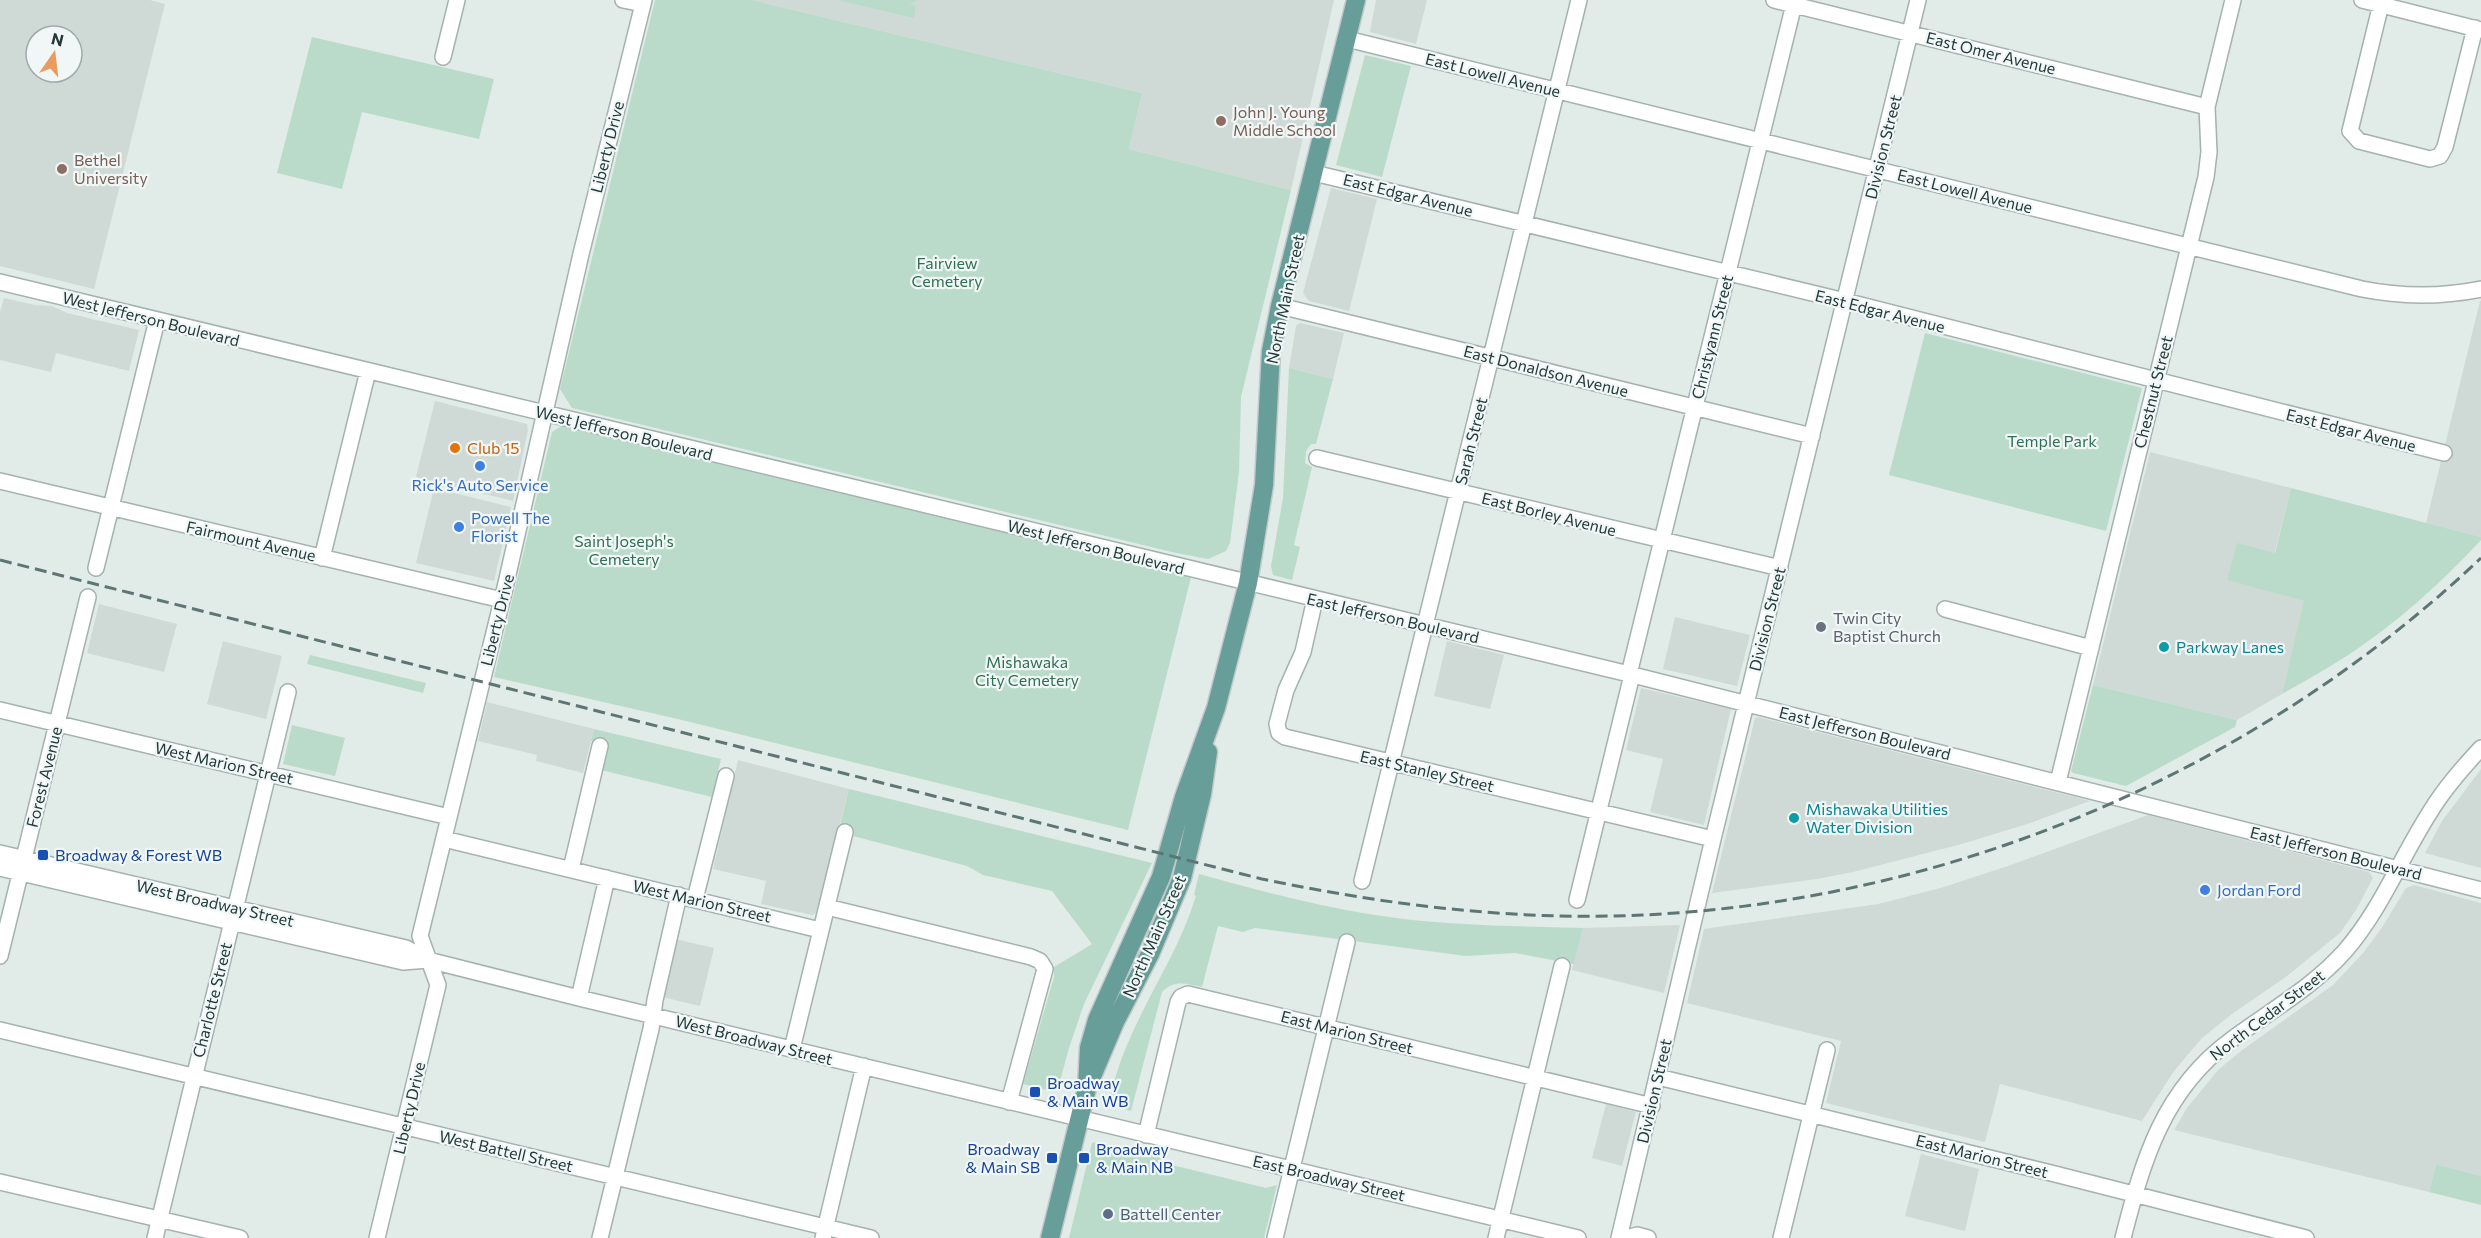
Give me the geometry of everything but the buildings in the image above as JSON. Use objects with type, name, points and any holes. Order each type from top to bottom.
[{"type":"main road","name":"North Main Street","points":[[1050,1238],[1087,1088],[1089,1048],[1097,1020],[1157,887],[1184,797],[1216,708],[1248,584],[1264,485],[1270,361],[1280,306],[1356,0]]},
{"type":"street","points":[[443,57],[457,0]]},
{"type":"street","points":[[623,0],[643,2]]},
{"type":"street","name":"Sarah Street","points":[[1362,881],[1579,0]]},
{"type":"street","name":"East Omer Avenue","points":[[1774,0],[1794,2],[2207,107]]},
{"type":"street","name":"Division Street","points":[[1619,1238],[1652,1106],[1713,839],[1918,0]]},
{"type":"street","name":"Chestnut Street","points":[[2058,782],[2209,162],[2207,107],[2233,0]]},
{"type":"street","points":[[2362,0],[2390,4],[2478,29],[2442,159],[2430,159],[2359,141],[2348,136],[2390,4]]},
{"type":"street","name":"Liberty Drive","points":[[377,1238],[438,985],[420,936],[643,2]]},
{"type":"street","name":"Christyann Street","points":[[1577,900],[1794,2]]},
{"type":"street","name":"East Lowell Avenue","points":[[1347,39],[2380,293],[2429,296],[2481,289]]},
{"type":"street","name":"East Edgar Avenue","points":[[1314,173],[1728,272],[2444,453]]},
{"type":"street","name":"West Jefferson Boulevard","points":[[0,282],[1248,584]]},
{"type":"street","name":"East Donaldson Avenue","points":[[1280,306],[1812,436]]},
{"type":"street","points":[[96,568],[157,320]]},
{"type":"street","points":[[322,558],[368,371]]},
{"type":"street","name":"East Borley Avenue","points":[[1317,458],[1780,568]]},
{"type":"street","name":"Fairmount Avenue","points":[[0,481],[502,600]]},
{"type":"street","name":"East Jefferson Boulevard","points":[[1248,584],[1746,703],[2481,890]]},
{"type":"street","name":"Forest Avenue","points":[[0,956],[88,597]]},
{"type":"street","name":"East Stanley Street","points":[[1315,599],[1303,652],[1286,690],[1277,724],[1280,733],[1713,839]]},
{"type":"street","points":[[1945,609],[2091,648]]},
{"type":"street","name":"Charlotte Street","points":[[155,1238],[288,692]]},
{"type":"street","name":"West Marion Street","points":[[0,710],[449,817]]},
{"type":"street","points":[[571,869],[600,746]]},
{"type":"street","name":"North Cedar Street","points":[[2123,1238],[2134,1194],[2153,1137],[2182,1088],[2208,1059],[2229,1041],[2309,985],[2331,965],[2364,927],[2441,795],[2481,748]]},
{"type":"street","points":[[695,899],[726,776]]},
{"type":"street","points":[[792,1049],[845,832]]},
{"type":"street","name":"West Marion Street","points":[[444,839],[820,930]]},
{"type":"street","name":"West Broadway Street","points":[[0,853],[22,866],[233,915],[406,948],[428,960],[1080,1119]]},
{"type":"street","name":"West Broadway Street","points":[[0,868],[22,866]]},
{"type":"street","points":[[579,998],[607,878]]},
{"type":"street","points":[[600,1238],[616,1177],[679,895]]},
{"type":"street","points":[[827,907],[1040,961],[1045,969],[1043,979],[1028,1026],[1009,1102]]},
{"type":"street","points":[[1275,1238],[1347,942]]},
{"type":"street","points":[[1496,1238],[1562,966]]},
{"type":"street","name":"East Marion Street","points":[[1146,1135],[1178,1002],[1184,994],[1652,1106]]},
{"type":"street","name":"West Battell Street","points":[[0,1030],[616,1177],[824,1232],[871,1238]]},
{"type":"street","points":[[1781,1238],[1827,1050]]},
{"type":"street","points":[[824,1232],[864,1066]]},
{"type":"street","name":"East Marion Street","points":[[1658,1077],[2134,1194],[2289,1236],[2306,1238]]},
{"type":"street","name":"East Broadway Street","points":[[1080,1119],[1578,1238]]},
{"type":"street","points":[[0,1182],[240,1238]]},
{"type":"street","points":[[1627,1238],[1637,1235],[1648,1238]]},
{"type":"shaded area","name":"Bethel University","points":[[0,0],[150,0],[165,4],[94,289],[0,266]]},
{"type":"shaded area","name":"John J. Young Middle School","points":[[752,0],[1334,0],[1291,190],[1129,149],[1142,93]]},
{"type":"shaded area","points":[[1376,0],[1427,0],[1416,44],[1370,32]]},
{"type":"shaded area","points":[[1331,188],[1377,199],[1349,311],[1309,301],[1303,293]]},
{"type":"shaded area","points":[[4,298],[35,305],[52,306],[67,313],[139,330],[129,371],[56,353],[51,372],[0,360],[0,312]]},
{"type":"shaded area","points":[[2481,301],[2481,537],[2426,523]]},
{"type":"shaded area","points":[[1300,323],[1344,333],[1333,379],[1289,368],[1296,326]]},
{"type":"shaded area","points":[[435,401],[527,424],[528,430],[513,501],[416,477]]},
{"type":"shaded area","points":[[2150,452],[2291,488],[2265,590],[2305,601],[2282,694],[2237,720],[2093,685]]},
{"type":"shaded area","points":[[434,488],[511,507],[494,581],[416,563]]},
{"type":"shaded area","points":[[99,604],[177,624],[164,672],[87,653]]},
{"type":"shaded area","points":[[1675,617],[1750,635],[1737,686],[1663,669]]},
{"type":"shaded area","points":[[223,641],[282,656],[266,719],[207,704]]},
{"type":"shaded area","points":[[1447,641],[1504,655],[1490,709],[1434,696]]},
{"type":"shaded area","points":[[1641,688],[1731,709],[1704,825],[1650,812],[1663,759],[1626,750]]},
{"type":"shaded area","points":[[487,702],[594,729],[583,773],[536,761],[537,755],[478,741]]},
{"type":"shaded area","points":[[1755,718],[2090,801],[1962,844],[1853,872],[1712,893]]},
{"type":"shaded area","points":[[738,760],[849,789],[816,913],[812,915],[761,904],[766,881],[713,869]]},
{"type":"shaded area","points":[[2481,769],[2481,868],[2425,853],[2442,821]]},
{"type":"shaded area","points":[[2148,815],[2369,872],[2373,878],[2356,910],[2340,933],[2287,976],[2202,1038],[2174,1071],[2142,1121],[2000,1084],[1985,1142],[1826,1103],[1841,1041],[1687,1003],[1704,929],[1878,904],[1944,887],[2011,865]]},
{"type":"shaded area","points":[[2414,885],[2481,903],[2481,1176],[2436,1164],[2429,1192],[2174,1130],[2187,1108],[2218,1070],[2333,985],[2363,953],[2406,888]]},
{"type":"shaded area","points":[[1680,925],[1664,993],[1572,970],[1583,928]]},
{"type":"shaded area","points":[[675,939],[714,948],[700,1006],[662,997]]},
{"type":"shaded area","points":[[1606,1104],[1636,1112],[1622,1166],[1592,1158]]},
{"type":"shaded area","points":[[1921,1154],[1979,1169],[1965,1231],[1905,1216]]},
{"type":"green space","name":"Fairview Cemetery","points":[[655,0],[752,0],[1142,93],[1129,149],[1291,190],[1241,397],[1239,472],[1230,543],[1226,551],[1208,559],[1176,553],[572,408],[560,389]]},
{"type":"green space","points":[[837,0],[918,0],[910,4],[916,6],[914,18]]},
{"type":"green space","points":[[312,37],[494,79],[479,139],[362,112],[342,189],[277,173]]},
{"type":"green space","points":[[1365,55],[1411,66],[1382,177],[1336,165]]},
{"type":"green space","name":"Temple Park","points":[[1925,333],[2142,388],[2106,531],[1889,475]]},
{"type":"green space","points":[[1289,368],[1333,379],[1316,444],[1311,444],[1306,451],[1305,463],[1312,467],[1294,545],[1300,547],[1292,580],[1273,575],[1271,566],[1283,498]]},
{"type":"green space","name":"Mishawaka City Cemetery","points":[[561,426],[1191,577],[1128,830],[682,720],[494,677],[552,432]]},
{"type":"green space","points":[[2291,488],[2481,537],[2481,540],[2434,587],[2364,645],[2282,694],[2304,601],[2227,580],[2237,543],[2275,553]]},
{"type":"green space","points":[[310,655],[426,683],[423,693],[307,664]]},
{"type":"green space","points":[[2093,685],[2237,720],[2235,727],[2126,786],[2071,771]]},
{"type":"green space","points":[[292,725],[345,738],[335,776],[283,764]]},
{"type":"green space","points":[[594,729],[721,759],[712,797],[601,770],[607,745],[591,741]]},
{"type":"green space","points":[[849,789],[1152,863],[1084,1004],[1060,1081],[1051,1087],[1050,1091],[1023,1084],[1054,977],[1054,967],[1092,944],[1052,891],[983,875],[967,866],[853,836],[854,832],[839,829]]},
{"type":"green space","points":[[1199,874],[1346,910],[1396,918],[1466,924],[1583,928],[1574,964],[1515,953],[1466,956],[1255,928],[1243,932],[1218,926],[1202,987],[1176,984],[1162,992],[1131,1111],[1117,1107],[1118,1103],[1111,1094],[1119,1067],[1128,1042],[1187,922],[1196,896],[1194,895]]},
{"type":"green space","points":[[1097,1142],[1160,1157],[1164,1163],[1266,1188],[1277,1185],[1264,1238],[1069,1238],[1092,1143]]},
{"type":"green space","points":[[2436,1164],[2481,1176],[2481,1205],[2429,1192]]},
{"type":"railway","points":[[0,560],[1262,879],[1356,896],[1451,909],[1546,916],[1594,916],[1642,915],[1758,904],[1872,883],[1984,852],[2093,811],[2198,761],[2299,702],[2393,634],[2481,558]]},
{"type":"place","name":"John J. Young Middle School","points":[[1221,121]]},
{"type":"place","name":"Bethel University","points":[[62,169]]},
{"type":"place","name":"Club 15","points":[[455,448]]},
{"type":"place","name":"Rick's Auto Service","points":[[480,466]]},
{"type":"place","name":"Powell The Florist","points":[[459,527]]},
{"type":"place","name":"Twin City Baptist Church","points":[[1821,627]]},
{"type":"place","name":"Parkway Lanes","points":[[2164,647]]},
{"type":"place","name":"Mishawaka Utilities Water Division","points":[[1794,818]]},
{"type":"place","name":"Broadway & Forest WB","points":[[43,855]]},
{"type":"place","name":"Jordan Ford","points":[[2205,890]]},
{"type":"place","name":"Broadway & Main WB","points":[[1035,1092]]},
{"type":"place","name":"Broadway & Main SB","points":[[1052,1158]]},
{"type":"place","name":"Broadway & Main NB","points":[[1084,1158]]},
{"type":"place","name":"Battell Center","points":[[1108,1214]]},
{"type":"park label","name":"Saint Joseph's Cemetery","points":[[624,550]]}]
